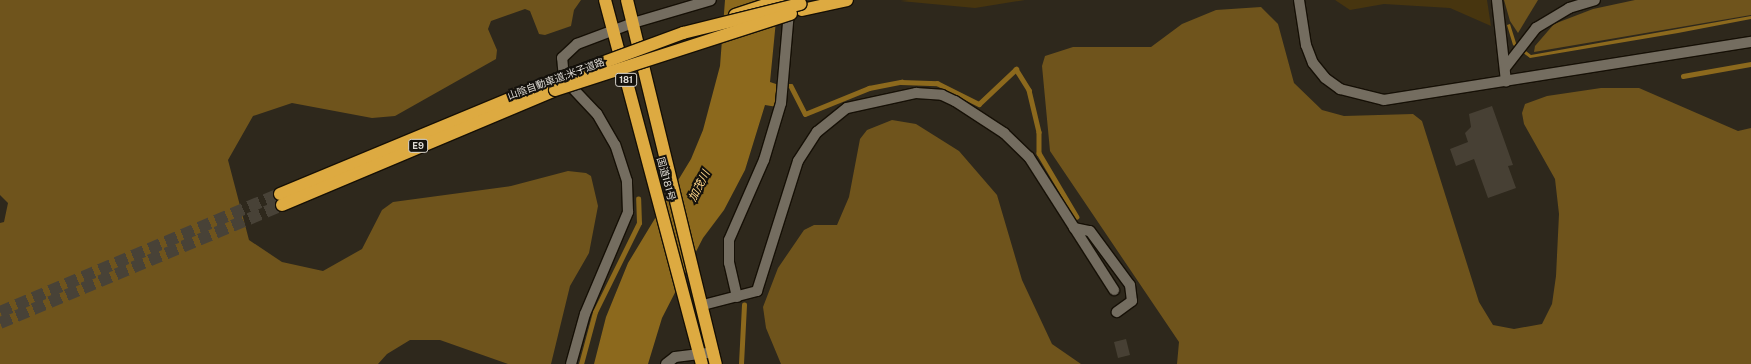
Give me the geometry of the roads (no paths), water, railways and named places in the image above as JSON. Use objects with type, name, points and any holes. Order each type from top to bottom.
[{"type":"highway","name":"国道181号","points":[[605,0],[701,359]]},
{"type":"highway","name":"国道181号","points":[[627,0],[667,153],[715,358]]},
{"type":"highway","points":[[682,33],[780,0]]},
{"type":"highway","name":"山陰自動車道;米子道路","points":[[281,200],[554,85],[682,33],[816,0]]},
{"type":"highway","name":"山陰自動車道;米子道路","points":[[554,85],[797,5],[847,0]]},
{"type":"street","points":[[1299,0],[1306,45],[1313,63],[1340,89],[1384,100],[1506,82],[1751,42]]},
{"type":"street","points":[[1497,0],[1506,82]]},
{"type":"street","points":[[1505,68],[1536,28],[1569,8],[1595,0]]},
{"type":"street","points":[[571,364],[585,314],[625,226],[628,204],[627,181],[615,145],[597,114],[564,79],[562,58],[577,44],[612,30],[709,1]]},
{"type":"street","points":[[737,297],[729,264],[729,240],[764,160],[776,122],[797,5]]},
{"type":"street","points":[[702,301],[737,297],[757,291],[761,284],[765,258],[798,161],[813,137],[847,108],[916,93],[942,95],[1004,133],[1029,158],[1114,290]]},
{"type":"street","points":[[1074,228],[1090,231],[1130,285],[1132,302],[1117,312]]},
{"type":"street","points":[[666,364],[676,357],[701,359],[715,358]]},
{"type":"water","name":"加茂川","points":[[725,0],[778,0],[770,82],[782,86],[777,107],[765,105],[745,170],[724,210],[703,238],[662,318],[648,364],[594,364],[606,317],[628,263],[691,159],[703,130],[720,66]]},
{"type":"water","points":[[1751,16],[1751,19],[1678,33],[1530,58],[1513,45],[1507,25],[1510,24],[1516,43],[1531,55]]},
{"type":"waterway","points":[[1683,76],[1751,64]]},
{"type":"waterway","points":[[782,86],[791,86],[805,114],[869,88],[901,82],[937,83],[979,104],[1016,69],[1029,90],[1039,132],[1039,153],[1077,217]]},
{"type":"waterway","points":[[581,364],[595,312],[639,223],[638,199]]},
{"type":"waterway","points":[[741,364],[744,305]]},
{"type":"tunnel","points":[[0,312],[280,194]]},
{"type":"tunnel","points":[[0,323],[282,205]]}]
